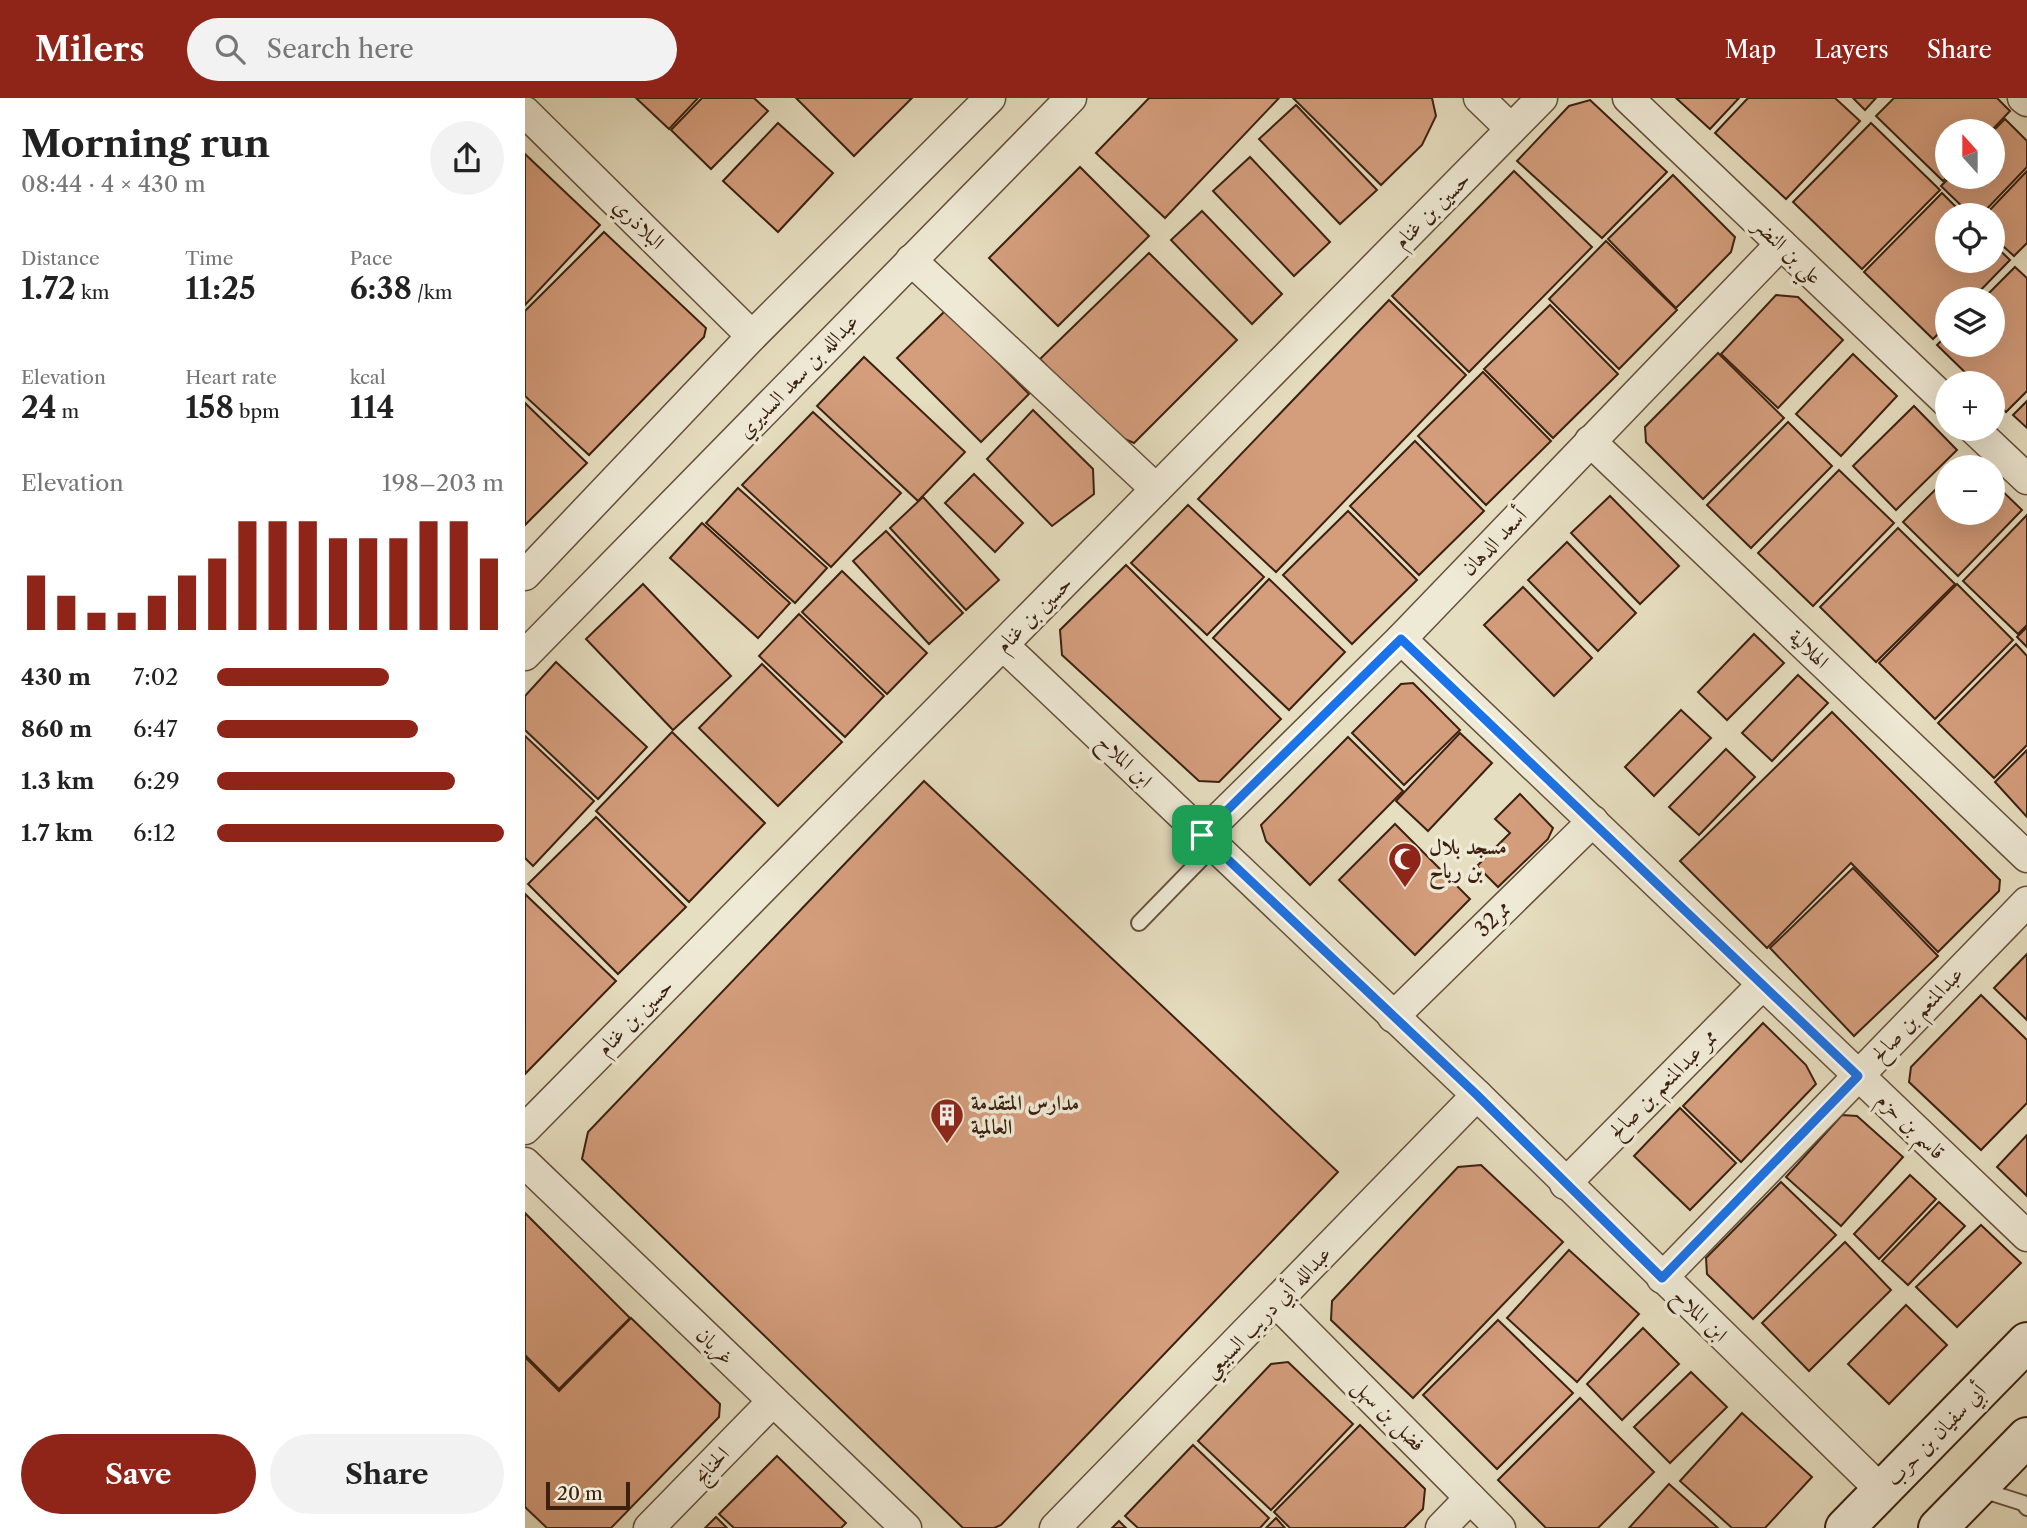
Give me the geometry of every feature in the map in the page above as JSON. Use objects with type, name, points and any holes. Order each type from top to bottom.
[{"type":"street","name":"عبدالله بن سعد السديري","points":[[525,655],[1072,98]]},
{"type":"street","points":[[1479,98],[1511,129]]},
{"type":"street","name":"حسين بن غنام","points":[[525,1129],[1542,98]]},
{"type":"street","name":"علي بن النضر","points":[[1628,98],[1935,391]]},
{"type":"street","points":[[525,575],[978,102]]},
{"type":"street","name":"البلاذري","points":[[525,112],[752,337]]},
{"type":"street","name":"أسعد الدهان","points":[[1208,840],[1781,244]]},
{"type":"street","points":[[911,260],[1156,489]]},
{"type":"street","name":"الهلالية","points":[[1590,441],[2027,857]]},
{"type":"street","points":[[1987,441],[2027,479]]},
{"type":"street","name":"قاسم بن حزم","points":[[1401,639],[2027,1236]]},
{"type":"street","name":"ابن الملاح","points":[[1003,645],[1477,1095],[1881,1491]]},
{"type":"street","name":"ممر32","points":[[1393,1017],[1593,821]]},
{"type":"street","name":"عبدالمنعم بن صالح","points":[[1662,1278],[2027,902]]},
{"type":"street","name":"ممر عبدالمنعم بن صالح","points":[[1565,1184],[1762,985]]},
{"type":"street","name":"عبدالله أبي دريب السبيعي","points":[[1055,1528],[1477,1095]]},
{"type":"street","name":"غريان","points":[[525,1163],[906,1528]]},
{"type":"street","name":"فضل بن سهل","points":[[1277,1303],[1500,1528]]},
{"type":"street","name":"أبي سفيان بن حرب","points":[[1845,1528],[2027,1342]]},
{"type":"street","name":"الحنابج","points":[[649,1528],[773,1401]]},
{"type":"street","points":[[1938,1528],[2027,1437]]},
{"type":"street","points":[[1441,1528],[1470,1498]]},
{"type":"lane","points":[[1139,923],[1208,840]]},
{"type":"lane","points":[[1977,1488],[2006,1496],[2023,1503],[2027,1508]]},
{"type":"building","points":[[636,98],[698,98],[669,129]]},
{"type":"building","points":[[702,98],[754,98],[768,111],[711,169],[671,130]]},
{"type":"building","points":[[796,98],[912,98],[854,156]]},
{"type":"building","points":[[1149,98],[1279,98],[1165,218],[1096,153]]},
{"type":"building","points":[[1293,98],[1432,98],[1436,116],[1422,145],[1381,185]]},
{"type":"building","points":[[1676,98],[1739,98],[1710,129]]},
{"type":"building","points":[[1748,98],[1835,98],[1860,121],[1786,199],[1715,133]]},
{"type":"building","points":[[1853,98],[1876,98],[1865,110]]},
{"type":"building","points":[[1894,98],[1997,98],[2010,111],[2002,119],[1935,119],[1935,173],[1876,116]]},
{"type":"building","points":[[1590,100],[1667,172],[1602,238],[1517,161],[1569,106]]},
{"type":"building","points":[[1296,105],[1377,190],[1340,224],[1259,139]]},
{"type":"building","points":[[2005,119],[2027,141],[2027,167],[1992,203],[1959,203],[1944,189],[2005,189]]},
{"type":"building","points":[[778,123],[833,173],[778,232],[723,181]]},
{"type":"building","points":[[1871,123],[1935,185],[1935,189],[1940,190],[1862,269],[1793,202]]},
{"type":"building","points":[[525,154],[600,225],[525,305]]},
{"type":"building","points":[[1250,157],[1330,242],[1294,276],[1213,191]]},
{"type":"building","points":[[1080,167],[1149,236],[1058,326],[989,258]]},
{"type":"building","points":[[1514,171],[1592,247],[1469,372],[1392,296]]},
{"type":"building","points":[[2027,171],[2027,243],[2014,256],[2005,248],[2005,203],[1996,203]]},
{"type":"building","points":[[1673,175],[1735,237],[1731,252],[1676,308],[1608,239]]},
{"type":"building","points":[[1942,193],[1952,203],[1935,203],[1935,273],[1997,273],[1984,287],[1935,287],[1933,339],[1864,272]]},
{"type":"building","points":[[1202,211],[1282,294],[1252,324],[1171,240]]},
{"type":"building","points":[[604,232],[706,328],[704,337],[589,455],[525,396],[525,311]]},
{"type":"building","points":[[1606,241],[1677,310],[1619,369],[1549,299]]},
{"type":"building","points":[[1149,253],[1237,340],[1134,443],[1115,435],[1040,359]]},
{"type":"building","points":[[2015,267],[2027,278],[2027,391],[2006,412],[2005,371],[1964,371],[1949,357],[2005,357],[2005,287],[1995,287]]},
{"type":"building","points":[[1776,295],[1798,297],[1843,340],[1778,408],[1721,354]]},
{"type":"building","points":[[1389,300],[1466,375],[1276,572],[1198,499]]},
{"type":"building","points":[[1550,305],[1618,374],[1553,438],[1484,369]]},
{"type":"building","points":[[946,310],[1029,394],[981,442],[897,358]]},
{"type":"building","points":[[1718,353],[1784,418],[1703,499],[1646,442],[1645,427]]},
{"type":"building","points":[[1853,354],[1897,396],[1841,456],[1796,414]]},
{"type":"building","points":[[864,357],[965,452],[918,501],[817,406]]},
{"type":"building","points":[[1483,372],[1551,441],[1486,505],[1418,436]]},
{"type":"building","points":[[2027,401],[2027,428],[2013,415]]},
{"type":"building","points":[[525,403],[587,463],[525,525]]},
{"type":"building","points":[[1914,406],[1935,427],[1935,441],[1948,441],[1957,450],[1952,455],[1935,455],[1935,472],[1896,510],[1853,466]]},
{"type":"building","points":[[1033,410],[1093,469],[1094,494],[1052,526],[987,459]]},
{"type":"building","points":[[813,412],[901,493],[831,567],[742,485]]},
{"type":"building","points":[[1788,422],[1832,466],[1751,548],[1707,505]]},
{"type":"building","points":[[1415,441],[1484,511],[1419,575],[1350,506]]},
{"type":"building","points":[[1839,470],[1894,523],[1813,606],[1758,553]]},
{"type":"building","points":[[974,474],[1023,523],[995,552],[945,503]]},
{"type":"building","points":[[738,488],[827,568],[795,603],[706,523]]},
{"type":"building","points":[[1935,490],[1935,525],[2005,525],[2005,494],[2022,510],[1958,576],[1903,522]]},
{"type":"building","points":[[1610,496],[1679,566],[1640,604],[1571,533]]},
{"type":"building","points":[[923,497],[999,580],[966,610],[890,528]]},
{"type":"building","points":[[1188,505],[1264,577],[1207,635],[1131,563]]},
{"type":"building","points":[[1348,511],[1417,580],[1352,644],[1283,575]]},
{"type":"building","points":[[2027,515],[2027,625],[2018,634],[1963,581]]},
{"type":"building","points":[[702,523],[790,603],[758,638],[670,558]]},
{"type":"building","points":[[1898,528],[1955,584],[1876,662],[1820,607]]},
{"type":"building","points":[[886,531],[963,613],[929,644],[853,561]]},
{"type":"building","points":[[1567,542],[1636,613],[1598,651],[1528,580]]},
{"type":"building","points":[[1126,565],[1281,719],[1219,782],[1199,781],[1062,655],[1060,630]]},
{"type":"building","points":[[842,571],[927,653],[887,694],[802,612]]},
{"type":"building","points":[[1269,579],[1345,652],[1289,710],[1213,638]]},
{"type":"building","points":[[643,584],[731,676],[673,730],[586,639]]},
{"type":"building","points":[[1957,584],[2013,640],[1935,719],[1879,663]]},
{"type":"building","points":[[1523,587],[1592,658],[1554,696],[1484,625]]},
{"type":"building","points":[[799,614],[884,696],[845,737],[759,656]]},
{"type":"building","points":[[2027,627],[2027,647],[2017,637]]},
{"type":"building","points":[[1754,634],[1784,663],[1727,720],[1698,692]]},
{"type":"building","points":[[2016,644],[2027,656],[2027,745],[1994,778],[1938,723]]},
{"type":"building","points":[[556,662],[647,747],[598,799],[525,730],[525,696]]},
{"type":"building","points":[[762,664],[842,742],[778,806],[699,728]]},
{"type":"building","points":[[1798,675],[1828,703],[1772,761],[1742,733]]},
{"type":"building","points":[[1413,683],[1460,730],[1404,785],[1352,733],[1401,684]]},
{"type":"building","points":[[1681,710],[1711,738],[1654,796],[1625,767]]},
{"type":"building","points":[[1832,712],[2000,880],[1999,891],[1938,952],[1851,863],[1767,948],[1680,861]]},
{"type":"building","points":[[672,732],[765,823],[689,902],[596,811]]},
{"type":"building","points":[[1460,733],[1492,763],[1428,831],[1396,801]]},
{"type":"building","points":[[525,736],[594,801],[533,866],[525,858]]},
{"type":"building","points":[[1348,737],[1403,791],[1310,885],[1266,841],[1261,825]]},
{"type":"building","points":[[1726,749],[1755,777],[1699,835],[1669,807]]},
{"type":"building","points":[[2027,750],[2027,817],[1995,782]]},
{"type":"building","name":"مدارس المتقدمة العالمية","points":[[924,781],[1338,1172],[1001,1525],[994,1528],[963,1528],[582,1159],[588,1132]]},
{"type":"building","points":[[1520,794],[1553,828],[1548,839],[1498,887],[1477,866],[1510,833],[1495,819]]},
{"type":"building","points":[[596,817],[686,907],[618,974],[528,884]]},
{"type":"building","name":"مسجد بلال بن رباح","points":[[1395,824],[1470,899],[1415,955],[1339,880]]},
{"type":"building","points":[[1853,868],[1938,956],[1854,1036],[1770,948]]},
{"type":"building","points":[[525,894],[616,981],[525,1074]]},
{"type":"building","points":[[2027,954],[2027,1020],[1994,988]]},
{"type":"building","points":[[1981,995],[2027,1040],[2027,1103],[1981,1150],[1909,1082],[1911,1067]]},
{"type":"building","points":[[1763,1023],[1806,1065],[1816,1084],[1741,1162],[1683,1106]]},
{"type":"building","points":[[1680,1108],[1736,1163],[1690,1210],[1634,1156]]},
{"type":"building","points":[[1842,1115],[1857,1116],[1903,1157],[1841,1226],[1786,1177]]},
{"type":"building","points":[[2027,1135],[2027,1196],[1997,1167]]},
{"type":"building","points":[[1481,1165],[1563,1242],[1413,1398],[1331,1320],[1332,1301],[1458,1167]]},
{"type":"building","points":[[1910,1175],[1936,1199],[1879,1259],[1854,1234]]},
{"type":"building","points":[[1781,1182],[1836,1235],[1753,1319],[1707,1274],[1706,1258]]},
{"type":"building","points":[[1939,1202],[1965,1226],[1908,1285],[1882,1261]]},
{"type":"building","points":[[525,1213],[630,1318],[559,1389],[525,1355]]},
{"type":"building","points":[[1981,1225],[2021,1263],[1957,1327],[1916,1287]]},
{"type":"building","points":[[1845,1242],[1891,1290],[1809,1371],[1762,1323]]},
{"type":"building","points":[[1569,1250],[1639,1314],[1577,1382],[1507,1318]]},
{"type":"building","points":[[1906,1305],[1947,1345],[1889,1404],[1848,1364]]},
{"type":"building","points":[[631,1318],[720,1404],[719,1417],[611,1528],[547,1528],[525,1507],[525,1357],[559,1391]]},
{"type":"building","points":[[1498,1320],[1573,1393],[1497,1469],[1423,1395]]},
{"type":"building","points":[[1643,1328],[1679,1364],[1622,1420],[1587,1384]]},
{"type":"building","points":[[1288,1362],[1353,1424],[1271,1510],[1198,1441],[1271,1364]]},
{"type":"building","points":[[1691,1372],[1727,1407],[1670,1463],[1634,1427]]},
{"type":"building","points":[[1580,1398],[1654,1472],[1598,1528],[1546,1528],[1498,1480]]},
{"type":"building","points":[[1742,1413],[1812,1477],[1765,1528],[1732,1528],[1680,1481]]},
{"type":"building","points":[[1360,1425],[1425,1489],[1423,1509],[1404,1528],[1290,1528],[1274,1512]]},
{"type":"building","points":[[1193,1445],[1269,1518],[1260,1528],[1138,1528],[1125,1516]]},
{"type":"building","points":[[777,1456],[846,1523],[841,1528],[734,1528],[719,1514]]},
{"type":"building","points":[[1669,1484],[1718,1528],[1629,1528]]},
{"type":"building","points":[[716,1517],[727,1528],[705,1528]]},
{"type":"building","points":[[1276,1518],[1285,1528],[1266,1528]]},
{"type":"building","points":[[1119,1521],[1126,1528],[1112,1528]]},
{"type":"place","name":"مسجد بلال بن رباح","points":[[1405,889]]},
{"type":"place","name":"مدارس المتقدمة العالمية","points":[[947,1145]]},
{"type":"route","points":[[1401,639],[1858,1076],[1662,1278],[1477,1095],[1202,835],[1401,639]]}]
